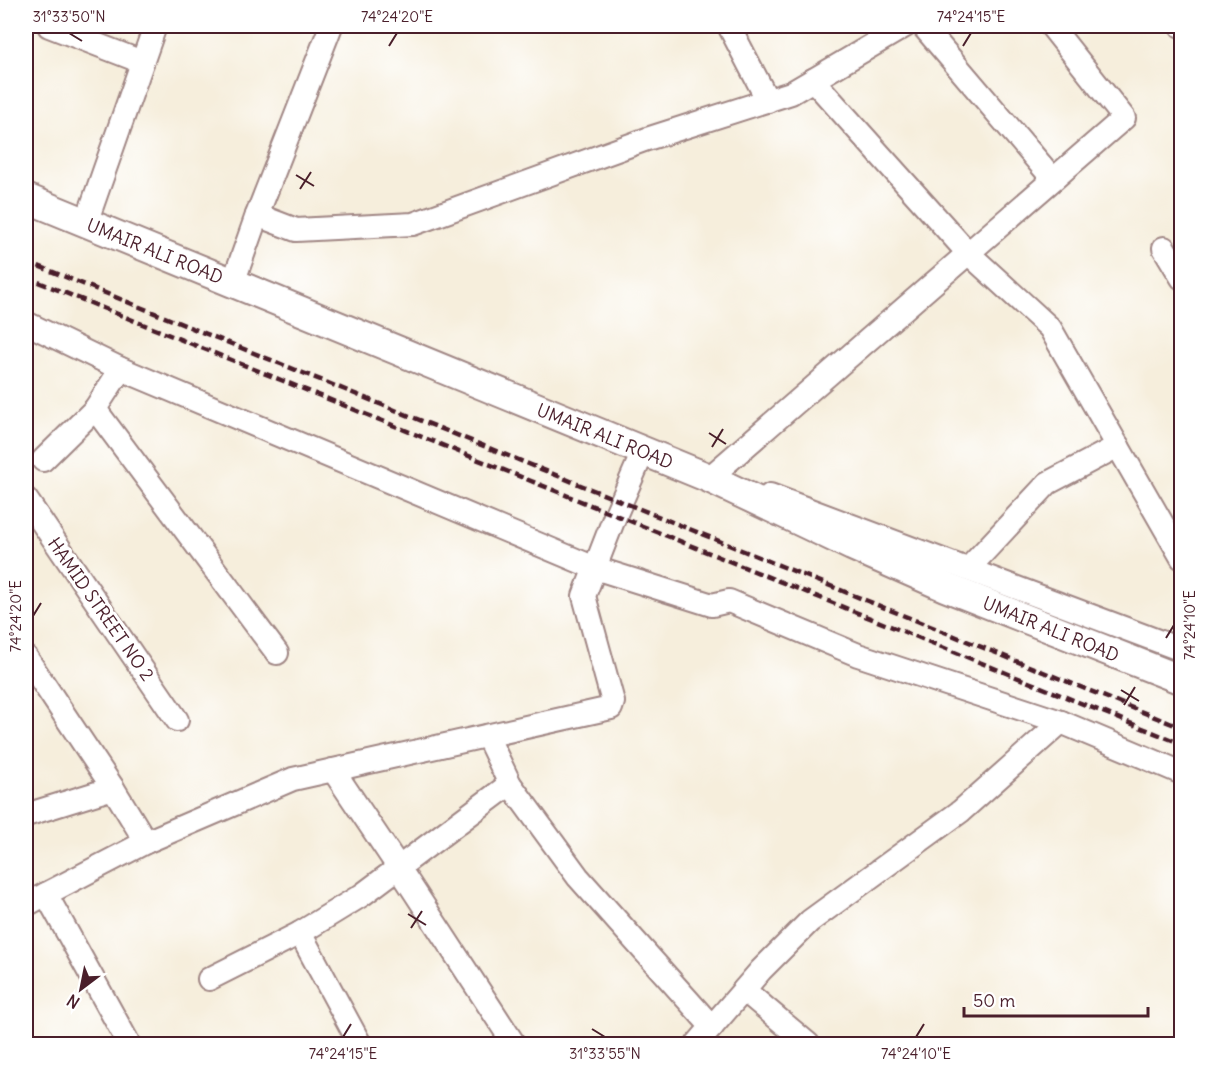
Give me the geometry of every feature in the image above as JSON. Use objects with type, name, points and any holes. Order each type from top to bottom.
[{"type":"street","points":[[50,26],[142,62]]},
{"type":"street","points":[[86,223],[155,26]]},
{"type":"street","points":[[233,283],[330,26]]},
{"type":"street","points":[[729,26],[768,101]]},
{"type":"street","points":[[257,215],[296,231],[413,224],[647,139],[791,93],[905,26]]},
{"type":"street","points":[[923,26],[1053,179]]},
{"type":"street","points":[[709,478],[1124,118],[1051,26]]},
{"type":"street","points":[[813,80],[968,253],[1050,328],[1182,558]]},
{"type":"street","name":"UMAIR ALI ROAD","points":[[26,198],[709,478],[945,587],[1182,680]]},
{"type":"street","points":[[1164,248],[1182,278]]},
{"type":"street","points":[[26,323],[121,369],[596,568],[712,605],[729,601],[858,655],[1061,722],[1182,773]]},
{"type":"street","points":[[43,460],[95,410],[121,369]]},
{"type":"street","points":[[95,410],[277,653]]},
{"type":"street","points":[[968,569],[1048,483],[1118,446]]},
{"type":"street","points":[[26,904],[146,842],[293,779],[611,708],[613,702],[584,596],[643,452]]},
{"type":"street","points":[[709,478],[778,497],[1182,650]]},
{"type":"street","name":"HAMID STREET NO 2","points":[[26,499],[177,720]]},
{"type":"street","points":[[26,657],[146,842]]},
{"type":"street","points":[[697,1044],[761,970],[810,921],[961,811],[1061,722]]},
{"type":"street","points":[[487,736],[510,784],[578,878],[711,1027]]},
{"type":"street","points":[[333,770],[514,1044]]},
{"type":"street","points":[[209,979],[300,933],[362,896],[510,784]]},
{"type":"street","points":[[26,815],[113,788]]},
{"type":"street","points":[[46,894],[129,1044]]},
{"type":"street","points":[[300,933],[360,1044]]},
{"type":"street","points":[[744,990],[808,1044]]},
{"type":"railway","points":[[26,261],[1182,728]]},
{"type":"railway","points":[[26,277],[1182,744]]}]
